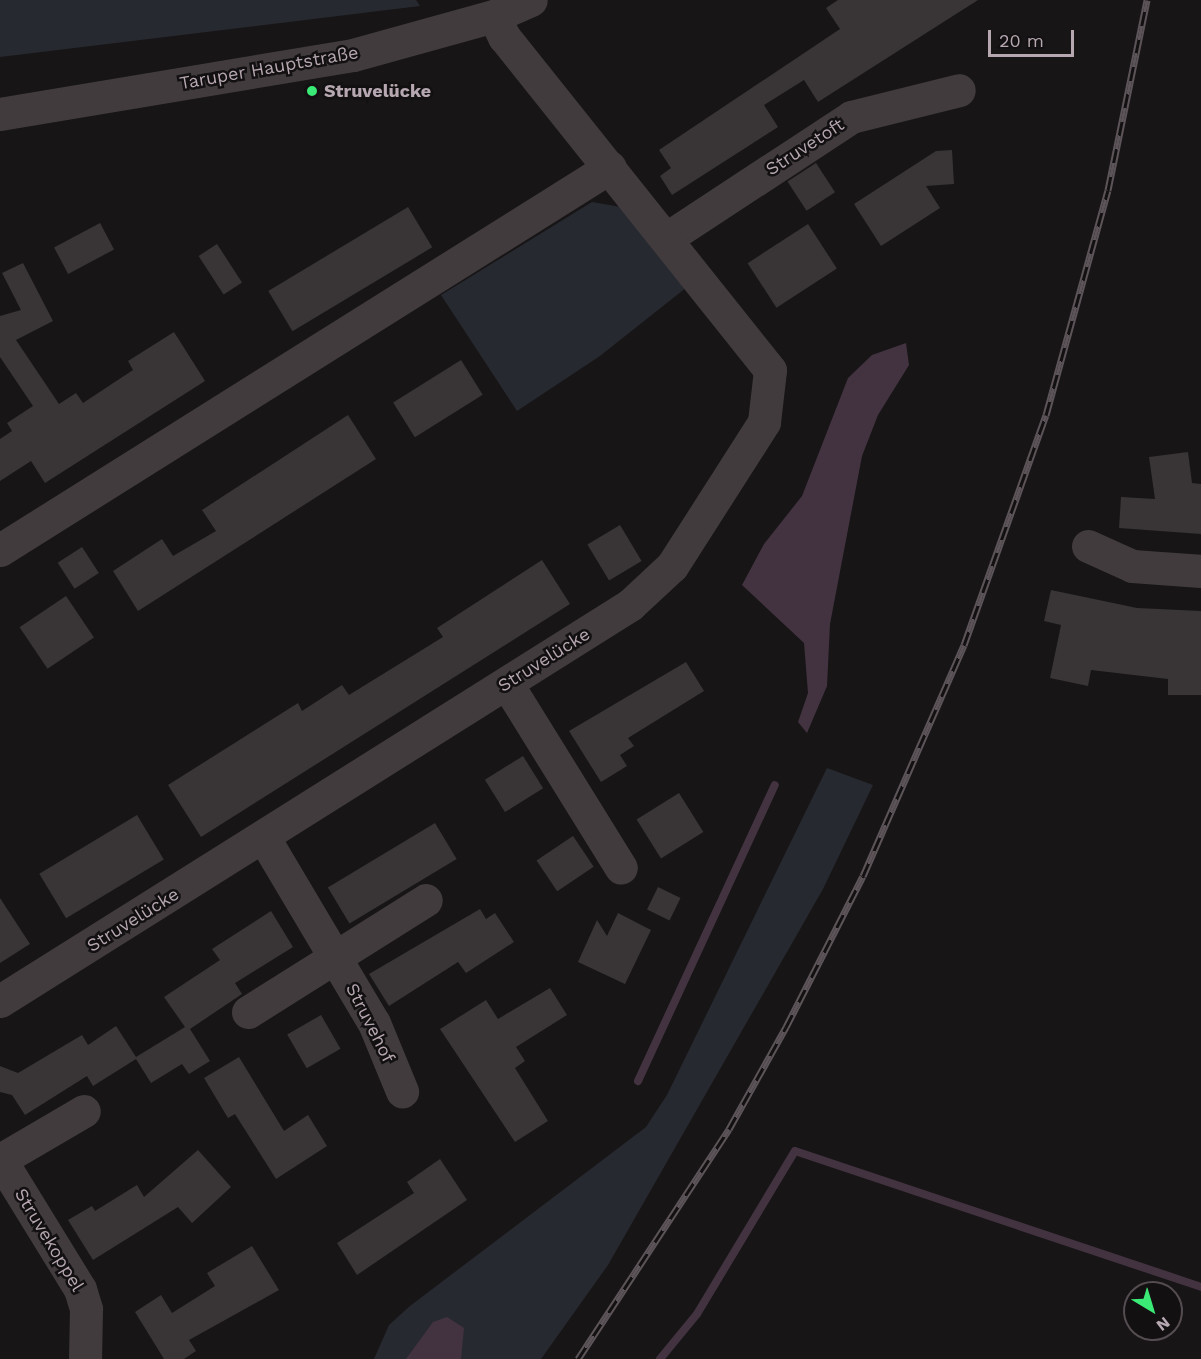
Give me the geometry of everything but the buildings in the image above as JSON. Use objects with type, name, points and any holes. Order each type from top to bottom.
[{"type":"street","name":"Taruper Hauptstraße","points":[[0,114],[353,55],[494,16],[531,0]]},
{"type":"street","name":"Struvelücke","points":[[0,1001],[264,838],[630,606],[672,566],[764,422],[770,370],[667,238],[504,37],[494,16]]},
{"type":"street","name":"Struvetoft","points":[[667,238],[851,117],[959,90]]},
{"type":"street","points":[[0,549],[610,167]]},
{"type":"street","points":[[1088,546],[1132,566],[1201,571]]},
{"type":"street","points":[[507,684],[621,868]]},
{"type":"street","name":"Struvehof","points":[[264,838],[374,1023],[402,1091]]},
{"type":"street","points":[[248,1012],[426,900]]},
{"type":"street","name":"Struvekoppel","points":[[84,1111],[0,1160],[80,1290],[86,1309],[85,1359]]},
{"type":"shaded area","points":[[0,0],[416,0],[420,6],[0,57]]},
{"type":"shaded area","points":[[592,202],[621,207],[687,287],[600,356],[517,411],[441,295]]},
{"type":"shaded area","points":[[906,343],[909,365],[878,415],[862,456],[830,624],[827,686],[807,733],[798,722],[808,693],[804,643],[742,585],[764,544],[802,496],[848,378],[872,355]]},
{"type":"shaded area","points":[[827,768],[873,785],[823,889],[608,1265],[541,1359],[374,1359],[389,1325],[410,1306],[646,1127],[667,1095]]},
{"type":"shaded area","points":[[447,1317],[464,1328],[461,1359],[406,1359],[433,1322]]},
{"type":"waterway","points":[[638,1081],[775,785]]},
{"type":"waterway","points":[[660,1359],[697,1314],[795,1151],[1201,1287]]},
{"type":"railway","points":[[578,1359],[729,1129],[786,1027],[863,876],[964,645],[1046,415],[1108,190],[1147,0]]},
{"type":"place","name":"Struvelücke","points":[[312,91]]}]
